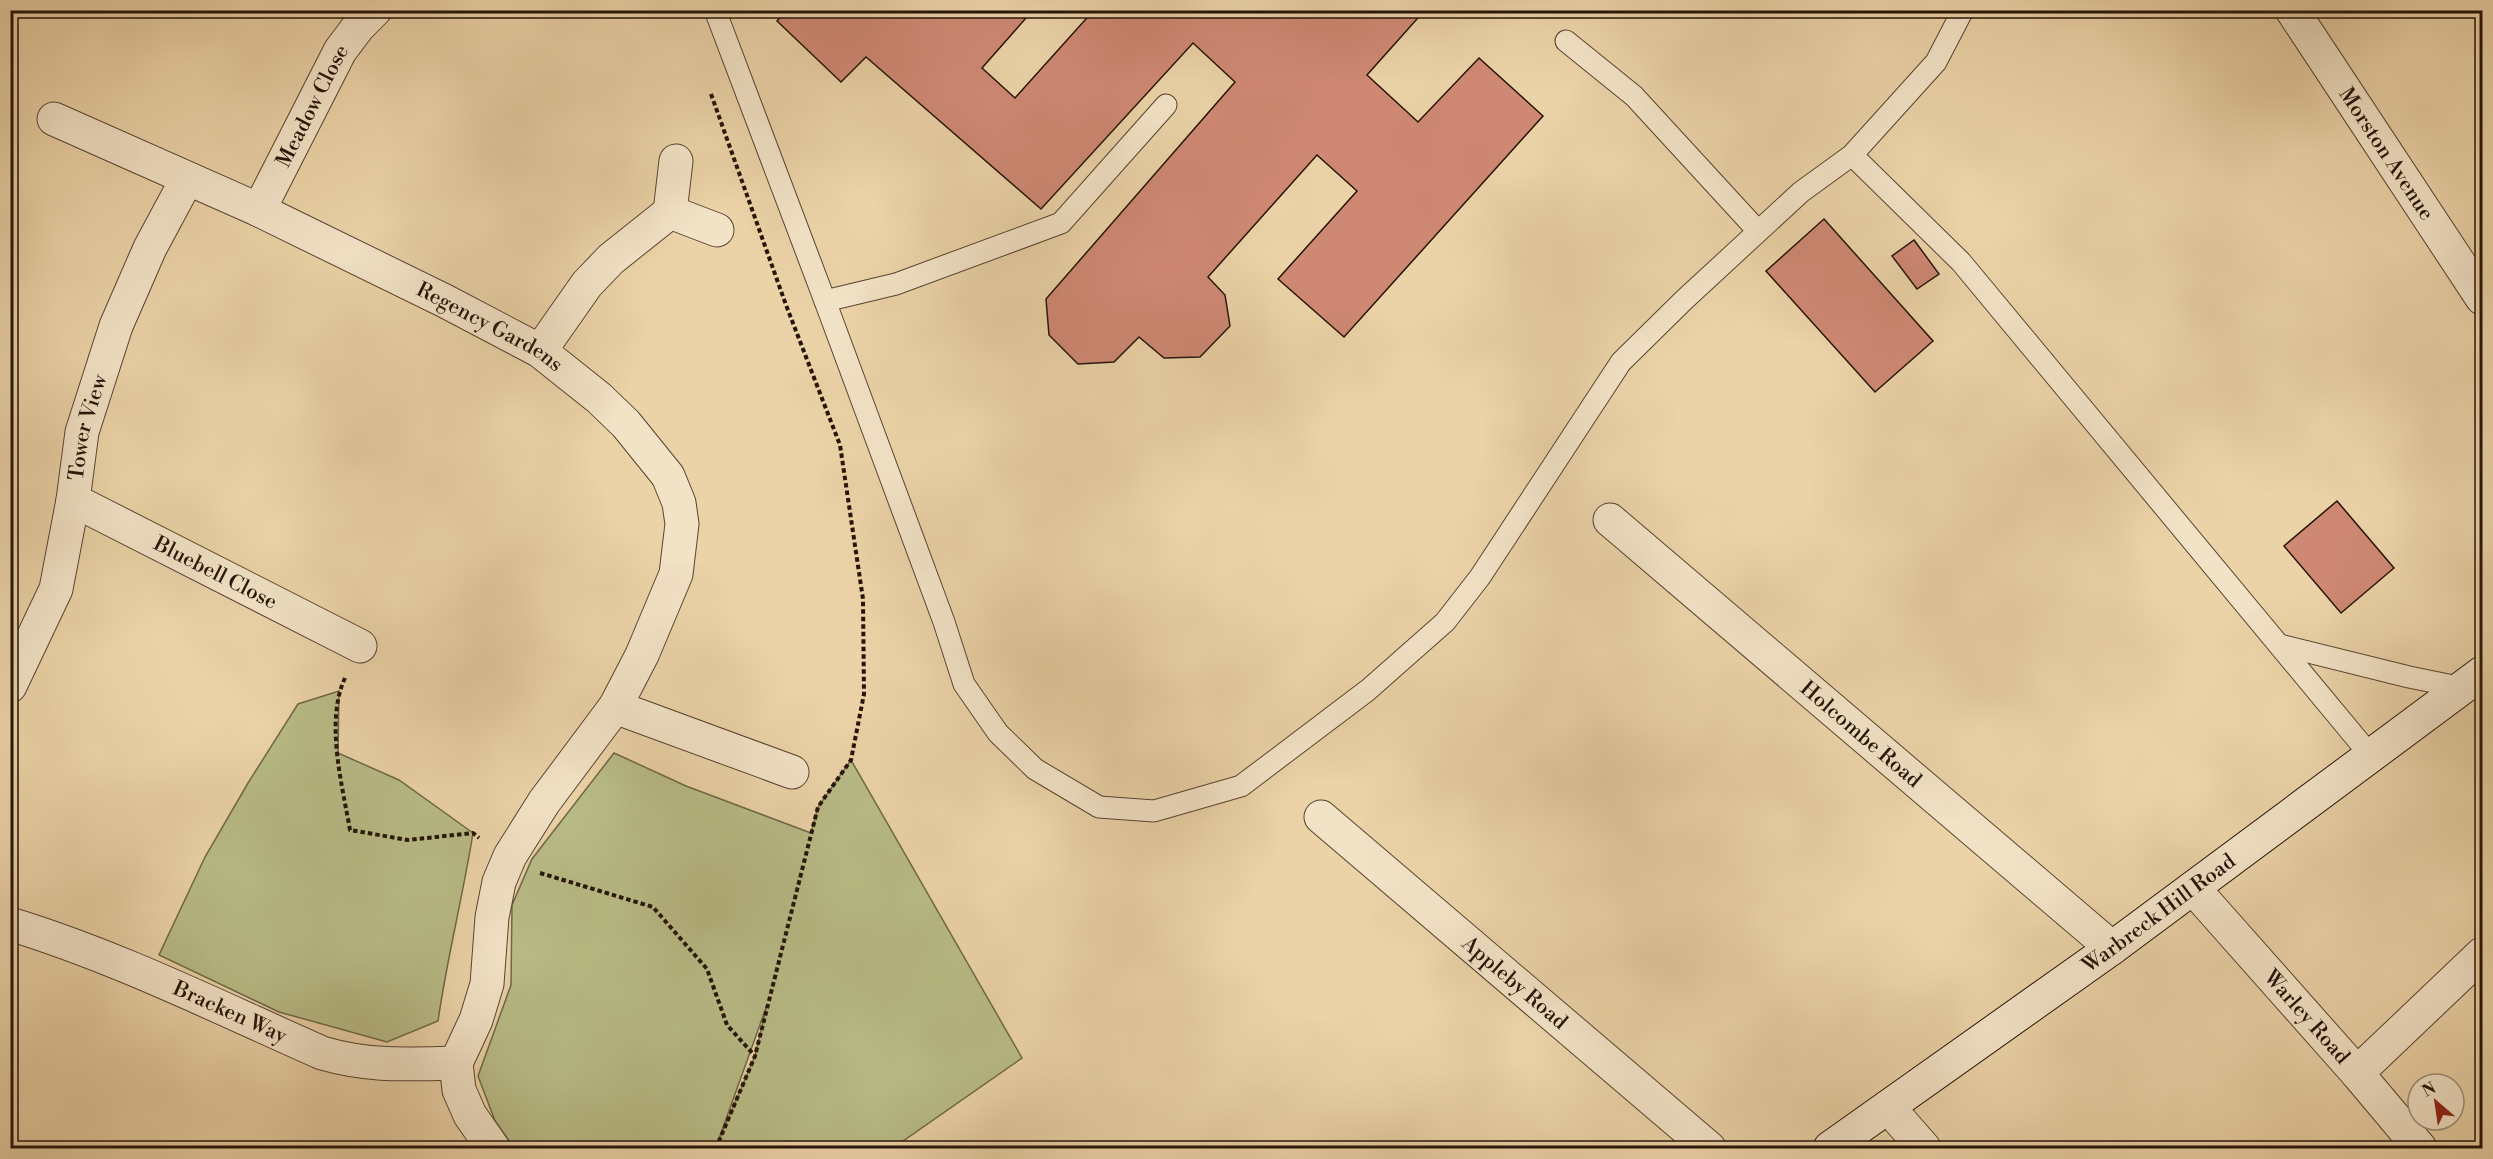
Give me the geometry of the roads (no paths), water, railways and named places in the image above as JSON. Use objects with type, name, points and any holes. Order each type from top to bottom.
[{"type":"street","name":"Meadow Close","points":[[259,210],[340,51],[358,27],[375,10]]},
{"type":"street","name":"Morston Avenue","points":[[2292,10],[2482,298]]},
{"type":"street","name":"Regency Gardens","points":[[54,119],[259,210],[445,301],[540,351],[599,398],[626,424],[668,476],[679,503],[682,524],[676,574],[642,655],[615,707],[544,802],[510,856],[499,882],[492,917],[487,984],[476,1020],[456,1063]]},
{"type":"street","points":[[540,351],[587,284],[611,259],[670,212],[676,161]]},
{"type":"street","name":"Tower View","points":[[11,683],[56,589],[82,432],[116,326],[150,248],[187,178]]},
{"type":"street","points":[[670,212],[717,230]]},
{"type":"street","name":"Bluebell Close","points":[[72,500],[360,646]]},
{"type":"street","name":"Holcombe Road","points":[[1610,520],[2112,948]]},
{"type":"street","name":"Warbreck Hill Road","points":[[1830,1149],[2112,948],[2473,681]]},
{"type":"street","points":[[615,707],[792,772]]},
{"type":"street","name":"Appleby Road","points":[[1321,817],[1709,1149]]},
{"type":"street","name":"Warley Road","points":[[2193,888],[2357,1073],[2420,1149]]},
{"type":"street","name":"Bracken Way","points":[[10,924],[46,934],[146,975],[322,1053],[352,1062],[375,1064],[456,1063]]},
{"type":"street","points":[[2357,1073],[2482,954]]},
{"type":"street","points":[[456,1063],[459,1089],[470,1115],[493,1149]]},
{"type":"street","points":[[1888,1107],[1924,1149]]},
{"type":"lane","points":[[716,10],[944,622],[964,684],[998,733],[1035,770],[1099,807],[1154,811],[1240,786],[1368,690],[1445,622],[1480,577],[1621,362],[1800,192],[1852,155],[1936,63],[1962,10]]},
{"type":"lane","points":[[1566,41],[1634,96],[1758,231]]},
{"type":"lane","points":[[825,301],[896,285],[1061,223],[1166,105]]},
{"type":"lane","points":[[1852,155],[1960,262],[2371,756]]},
{"type":"lane","points":[[2280,645],[2409,677],[2473,681]]}]
